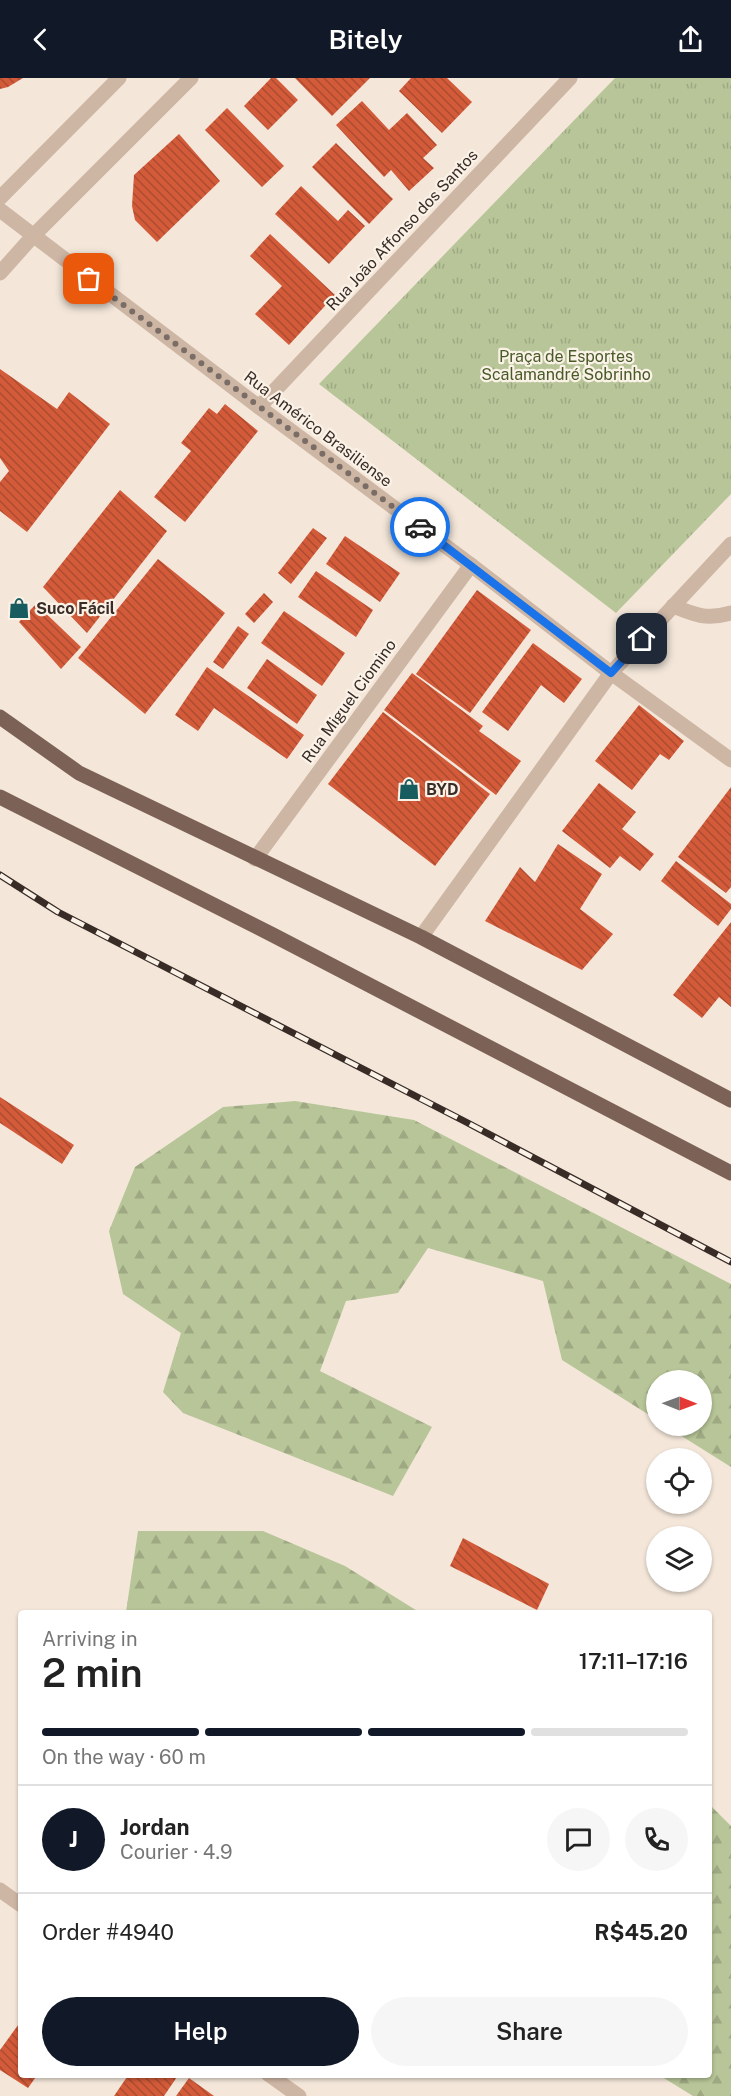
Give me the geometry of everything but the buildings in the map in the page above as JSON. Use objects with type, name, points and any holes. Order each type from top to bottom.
[{"type":"main road","points":[[0,717],[79,772],[255,859],[421,937],[731,1100]]},
{"type":"main road","points":[[0,797],[273,935],[731,1173]]},
{"type":"street","points":[[0,198],[119,78]]},
{"type":"street","points":[[0,273],[33,236],[190,78]]},
{"type":"street","name":"Rua João Affonso dos Santos","points":[[259,407],[570,78]]},
{"type":"street","name":"Rua Américo Brasiliense","points":[[0,210],[611,673],[731,760]]},
{"type":"street","points":[[421,937],[611,673],[731,544]]},
{"type":"street","name":"Rua Miguel Ciomino","points":[[255,859],[471,565]]},
{"type":"street","points":[[673,606],[714,618],[731,613]]},
{"type":"street","points":[[0,1890],[18,1903]]},
{"type":"street","points":[[274,2078],[299,2096]]},
{"type":"green space","name":"Praça de Esportes Scalamandré Sobrinho","points":[[615,78],[731,78],[731,494],[616,613],[319,384]]},
{"type":"green space","points":[[295,1101],[414,1120],[731,1284],[731,1467],[712,1455],[712,1448],[701,1448],[682,1436],[712,1436],[712,1370],[646,1370],[646,1413],[562,1360],[543,1281],[428,1248],[398,1293],[346,1301],[320,1371],[432,1427],[393,1496],[183,1413],[163,1392],[181,1333],[123,1294],[109,1231],[135,1167],[223,1107]]},
{"type":"green space","points":[[138,1531],[263,1531],[345,1566],[416,1610],[126,1610]]},
{"type":"green space","points":[[712,1807],[731,1826],[731,2096],[693,2096],[664,2078],[712,2078]]},
{"type":"railway","points":[[0,875],[58,912],[464,1121],[731,1262]]},
{"type":"way so far","points":[[89,279],[420,527]]},
{"type":"place","name":"Suco Fácil","points":[[19,608]]},
{"type":"place","name":"BYD","points":[[409,789]]},
{"type":"route","points":[[420,527],[611,673],[642,639]]}]
